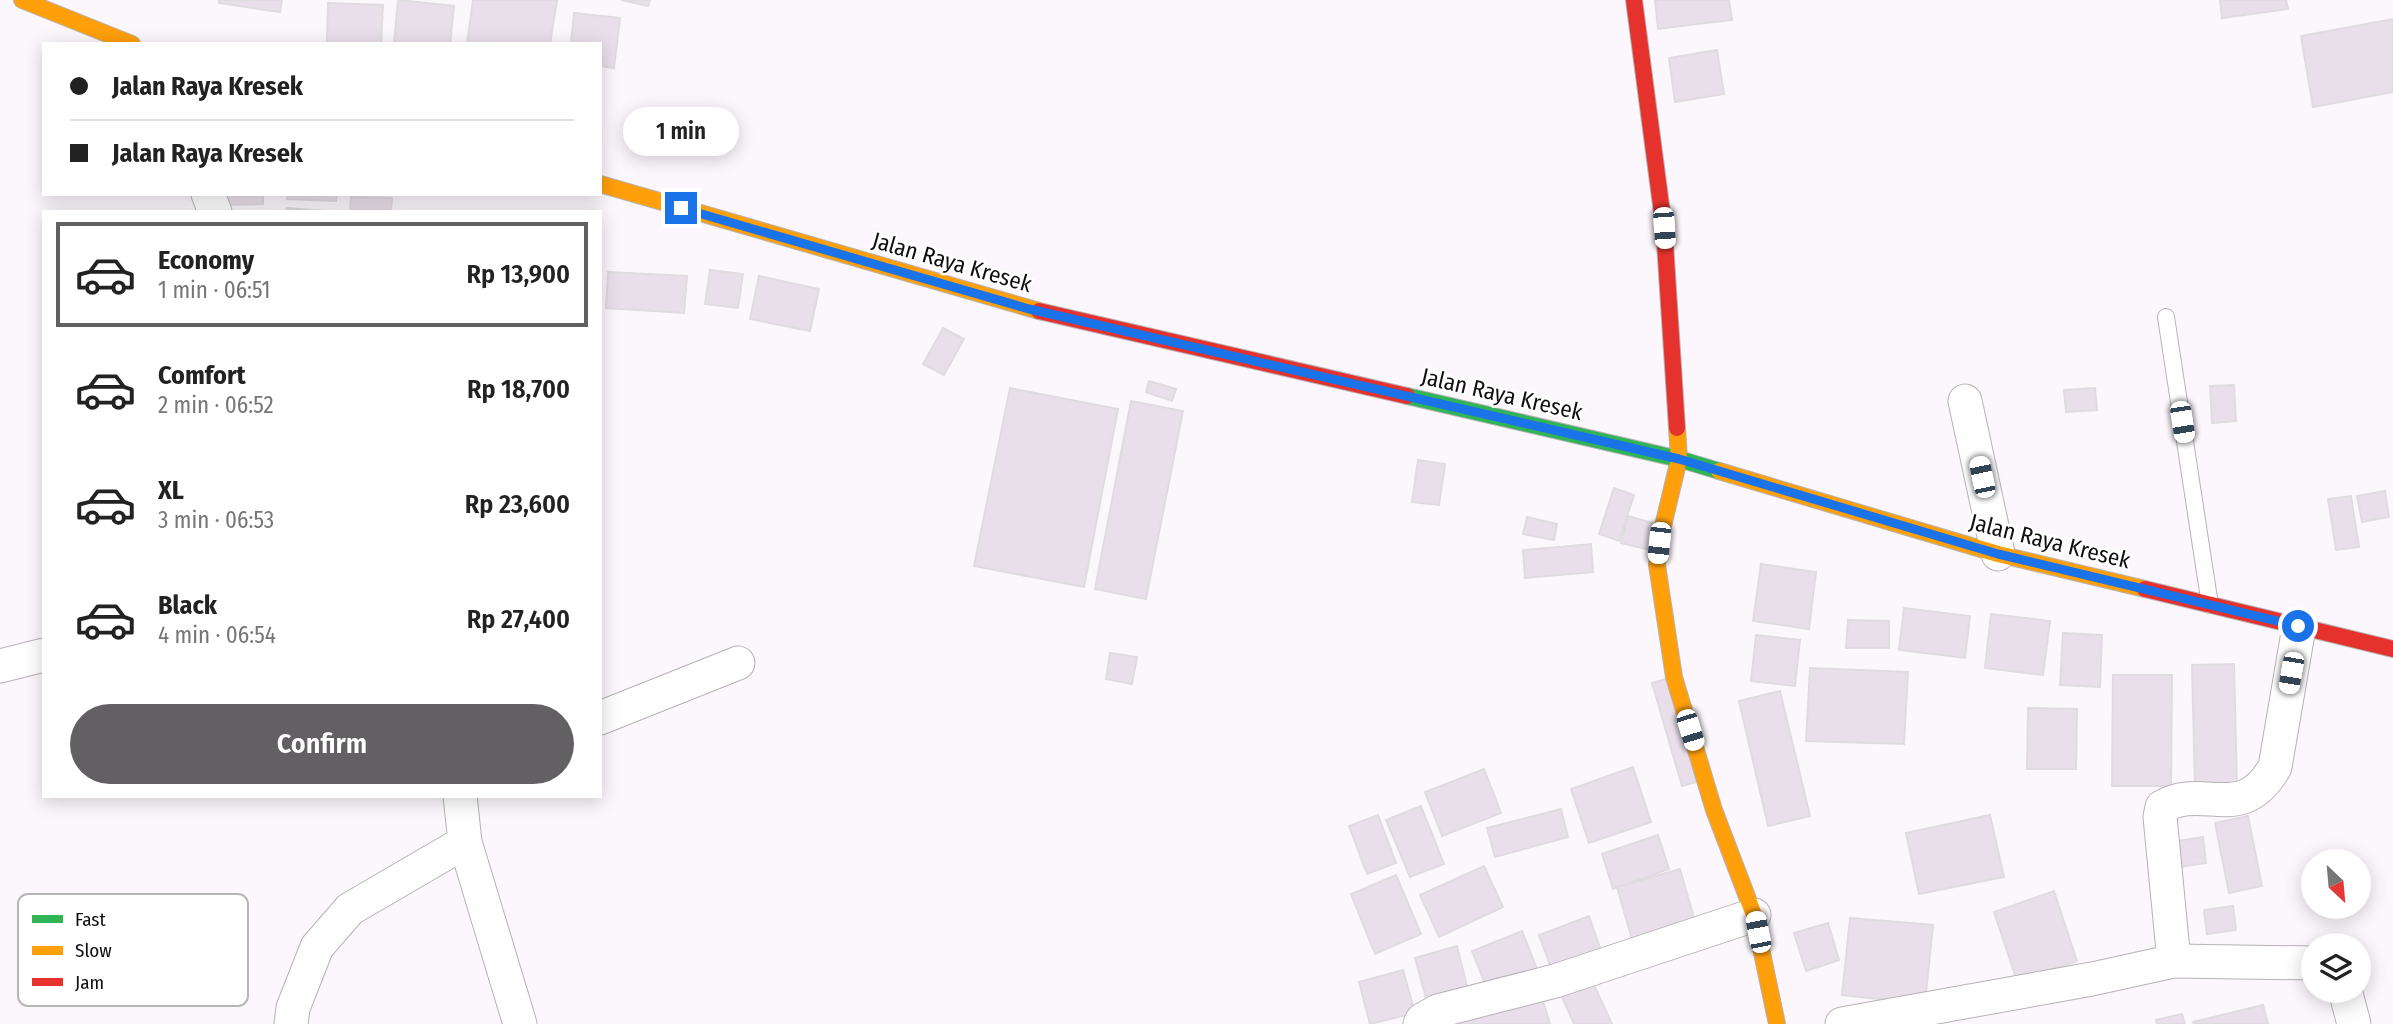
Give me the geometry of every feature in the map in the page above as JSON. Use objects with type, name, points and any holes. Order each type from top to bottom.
[{"type":"main road","points":[[22,0],[62,8],[128,42]]},
{"type":"main road","points":[[1634,0],[1664,228],[1679,459],[1659,543],[1657,565],[1674,677],[1714,810],[1754,915],[1777,1024]]},
{"type":"main road","name":"Jalan Raya Kresek","points":[[602,185],[1029,309],[1679,459],[1998,554],[2393,649]]},
{"type":"street","points":[[1965,401],[1998,554]]},
{"type":"street","points":[[2174,961],[2160,817],[2162,807],[2180,800],[2242,800],[2266,783],[2275,767],[2298,626]]},
{"type":"street","points":[[0,666],[42,656]]},
{"type":"street","points":[[602,717],[738,663]]},
{"type":"street","points":[[460,798],[465,842],[520,1024]]},
{"type":"street","points":[[291,1024],[293,1009],[317,947],[350,909],[465,842]]},
{"type":"street","points":[[1420,1024],[1422,1020],[1438,1012],[1555,981],[1754,915]]},
{"type":"street","points":[[1842,1024],[2092,979],[2174,961],[2301,962]]},
{"type":"street","points":[[2348,1003],[2354,1024]]},
{"type":"lane","points":[[2166,317],[2210,605]]},
{"type":"building","points":[[219,0],[282,0],[280,12],[219,3]]},
{"type":"building","points":[[398,0],[454,6],[450,42],[394,42]]},
{"type":"building","points":[[473,0],[557,0],[550,42],[467,42]]},
{"type":"building","points":[[621,0],[650,0],[648,6]]},
{"type":"building","points":[[1655,0],[1729,0],[1732,20],[1658,29]]},
{"type":"building","points":[[2220,0],[2286,0],[2288,9],[2222,18]]},
{"type":"building","points":[[328,3],[383,5],[381,42],[327,42]]},
{"type":"building","points":[[574,13],[620,18],[614,68],[602,66],[602,42],[571,42]]},
{"type":"building","points":[[2393,19],[2393,92],[2313,107],[2301,36]]},
{"type":"building","points":[[1717,50],[1724,94],[1675,102],[1669,58]]},
{"type":"building","points":[[223,196],[263,196],[263,204],[223,205]]},
{"type":"building","points":[[288,196],[337,196],[336,201],[287,199]]},
{"type":"building","points":[[351,197],[392,198],[391,210],[350,210]]},
{"type":"building","points":[[710,270],[743,274],[738,308],[705,304]]},
{"type":"building","points":[[608,272],[687,276],[684,313],[606,308]]},
{"type":"building","points":[[759,276],[819,289],[810,331],[750,319]]},
{"type":"building","points":[[943,328],[964,339],[944,375],[923,364]]},
{"type":"building","points":[[1149,381],[1176,389],[1172,401],[1146,392]]},
{"type":"building","points":[[2234,385],[2236,421],[2212,423],[2210,386]]},
{"type":"building","points":[[1010,388],[1118,409],[1084,587],[974,566]]},
{"type":"building","points":[[2095,388],[2097,410],[2066,412],[2064,390]]},
{"type":"building","points":[[1131,401],[1183,411],[1146,599],[1095,589]]},
{"type":"building","points":[[1418,460],[1445,464],[1439,505],[1412,502]]},
{"type":"building","points":[[1614,488],[1634,495],[1619,541],[1599,534]]},
{"type":"building","points":[[2385,491],[2389,517],[2362,522],[2357,496]]},
{"type":"building","points":[[2351,496],[2359,547],[2336,550],[2328,499]]},
{"type":"building","points":[[1628,516],[1656,524],[1650,550],[1621,543]]},
{"type":"building","points":[[1527,517],[1557,524],[1554,540],[1523,534]]},
{"type":"building","points":[[1591,544],[1593,572],[1525,578],[1523,550]]},
{"type":"building","points":[[1761,564],[1816,572],[1809,629],[1753,621]]},
{"type":"building","points":[[1904,608],[1970,616],[1965,658],[1899,650]]},
{"type":"building","points":[[1991,614],[2050,621],[2043,675],[1985,668]]},
{"type":"building","points":[[1848,620],[1889,621],[1889,648],[1846,648]]},
{"type":"building","points":[[2063,633],[2102,635],[2100,687],[2060,685]]},
{"type":"building","points":[[1756,635],[1800,640],[1795,686],[1751,681]]},
{"type":"building","points":[[1110,653],[1137,657],[1132,684],[1106,679]]},
{"type":"building","points":[[2234,664],[2237,788],[2195,788],[2192,665]]},
{"type":"building","points":[[1810,668],[1908,672],[1904,744],[1806,741]]},
{"type":"building","points":[[2113,675],[2172,675],[2171,786],[2112,786]]},
{"type":"building","points":[[1673,677],[1703,780],[1682,786],[1652,683]]},
{"type":"building","points":[[1780,691],[1810,816],[1768,826],[1739,701]]},
{"type":"building","points":[[2028,708],[2077,709],[2076,769],[2027,769]]},
{"type":"building","points":[[1633,767],[1651,822],[1589,843],[1571,789]]},
{"type":"building","points":[[1484,769],[1501,813],[1442,836],[1425,792]]},
{"type":"building","points":[[1421,806],[1444,864],[1410,877],[1386,820]]},
{"type":"building","points":[[1561,809],[1568,837],[1495,857],[1487,828]]},
{"type":"building","points":[[1378,815],[1396,863],[1367,874],[1349,826]]},
{"type":"building","points":[[1990,815],[2004,877],[1919,894],[1906,833]]},
{"type":"building","points":[[2248,816],[2262,886],[2229,893],[2215,823]]},
{"type":"building","points":[[1658,835],[1669,869],[1613,889],[1602,854]]},
{"type":"building","points":[[2203,837],[2206,863],[2180,867],[2177,841]]},
{"type":"building","points":[[1484,866],[1503,907],[1439,937],[1420,895]]},
{"type":"building","points":[[1680,869],[1698,932],[1635,950],[1617,887]]},
{"type":"building","points":[[1396,875],[1421,934],[1375,954],[1351,894]]},
{"type":"building","points":[[2054,891],[2077,961],[2017,981],[1994,912]]},
{"type":"building","points":[[2233,906],[2236,930],[2207,934],[2204,910]]},
{"type":"building","points":[[1589,916],[1605,962],[1555,979],[1539,935]]},
{"type":"building","points":[[1850,918],[1933,925],[1925,1004],[1842,995]]},
{"type":"building","points":[[1828,923],[1839,960],[1806,971],[1794,933]]},
{"type":"building","points":[[1522,931],[1537,969],[1487,989],[1472,951]]},
{"type":"building","points":[[1457,946],[1470,998],[1429,1009],[1415,958]]},
{"type":"building","points":[[1403,970],[1415,1013],[1370,1024],[1359,982]]},
{"type":"building","points":[[1593,983],[1612,1024],[1574,1024],[1562,997]]},
{"type":"building","points":[[1539,988],[1550,1024],[1457,1024],[1453,1013]]},
{"type":"building","points":[[2263,1005],[2268,1024],[2193,1022]]},
{"type":"building","points":[[2182,1014],[2185,1024],[2157,1024],[2156,1020]]},
{"type":"traffic: fast","points":[[1407,396],[1679,459],[1719,471]]},
{"type":"traffic: slow","points":[[22,0],[127,42]]},
{"type":"traffic: slow","points":[[602,185],[1039,311]]},
{"type":"traffic: slow","points":[[1677,428],[1679,459],[1659,543],[1657,565],[1674,677],[1714,810],[1754,915],[1777,1024]]},
{"type":"traffic: slow","points":[[1719,471],[1998,554],[2145,589]]},
{"type":"traffic: jam","points":[[1634,0],[1664,228],[1677,428]]},
{"type":"traffic: jam","points":[[1039,311],[1407,396]]},
{"type":"traffic: jam","points":[[2145,589],[2393,649]]},
{"type":"route","points":[[681,208],[1029,309],[1679,459],[1998,554],[2298,626]]}]
